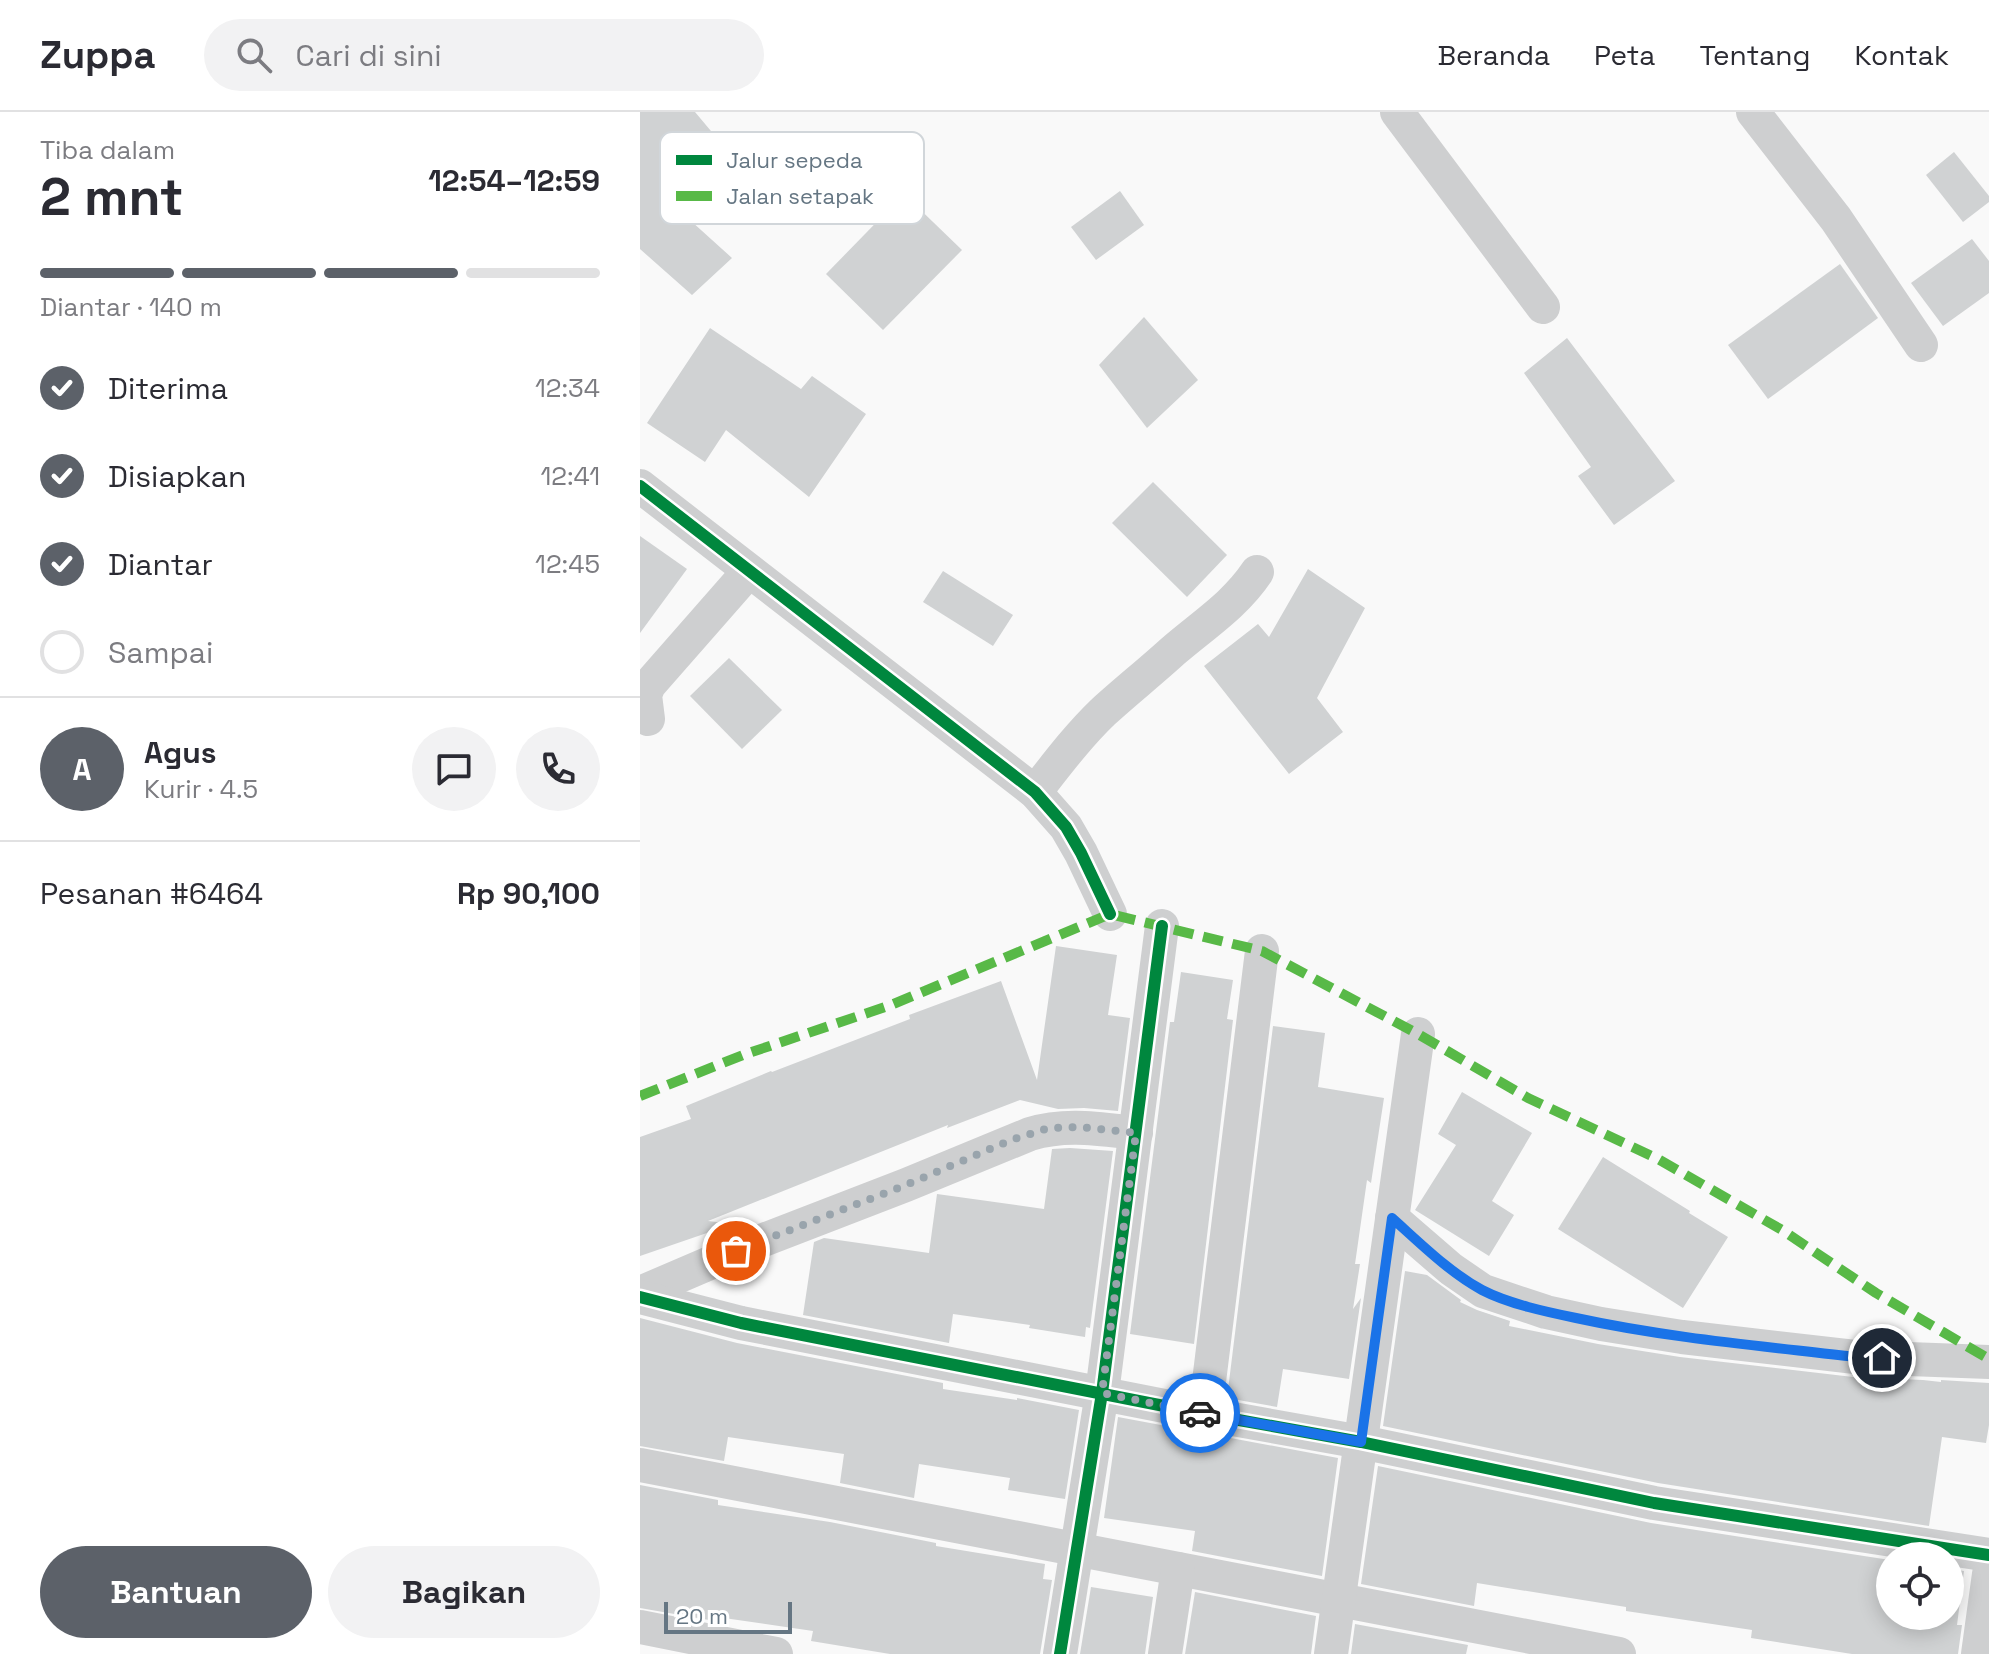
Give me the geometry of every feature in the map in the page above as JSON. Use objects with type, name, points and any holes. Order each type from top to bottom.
[{"type":"street","points":[[1397,112],[1543,307]]},
{"type":"street","points":[[1753,112],[1836,219],[1921,345]]},
{"type":"street","points":[[640,486],[1035,792],[1066,827],[1110,914]]},
{"type":"street","points":[[648,719],[645,695],[649,685],[749,571]]},
{"type":"street","points":[[1035,792],[1102,713],[1227,608],[1257,572]]},
{"type":"street","points":[[1060,1654],[1102,1393],[1162,926]]},
{"type":"street","points":[[1205,1414],[1262,951]]},
{"type":"street","points":[[1331,1654],[1418,1034]]},
{"type":"street","points":[[640,1295],[761,1241],[1030,1134],[1049,1128],[1080,1127],[1136,1133]]},
{"type":"street","points":[[1392,1218],[1451,1269],[1483,1291],[1546,1312],[1682,1337],[1855,1357],[1989,1362]]},
{"type":"street","points":[[640,1295],[741,1323],[1361,1442],[1654,1503],[1989,1555]]},
{"type":"street","points":[[640,1465],[1339,1600],[1491,1642],[1619,1654]]},
{"type":"street","points":[[1165,1654],[1178,1569]]},
{"type":"street","points":[[1978,1654],[1989,1574]]},
{"type":"street","points":[[640,1627],[776,1654]]},
{"type":"building","points":[[640,112],[695,112],[712,132],[660,132],[660,224],[694,224],[732,258],[692,295],[640,249]]},
{"type":"building","points":[[1954,152],[1989,196],[1989,202],[1963,222],[1926,175]]},
{"type":"building","points":[[1120,191],[1144,225],[1096,260],[1071,227]]},
{"type":"building","points":[[924,213],[962,250],[883,330],[826,274],[875,224],[924,224]]},
{"type":"building","points":[[1972,239],[1989,261],[1989,293],[1943,326],[1911,283]]},
{"type":"building","points":[[1840,264],[1878,318],[1768,399],[1728,345]]},
{"type":"building","points":[[1144,317],[1198,380],[1147,428],[1099,365]]},
{"type":"building","points":[[710,328],[801,389],[812,376],[866,414],[809,497],[726,430],[705,462],[647,423]]},
{"type":"building","points":[[1567,338],[1675,481],[1614,525],[1578,476],[1591,467],[1524,373]]},
{"type":"building","points":[[1153,482],[1227,555],[1187,597],[1112,523]]},
{"type":"building","points":[[640,536],[687,569],[640,633]]},
{"type":"building","points":[[1308,569],[1365,608],[1317,698],[1343,732],[1289,774],[1204,666],[1258,624],[1269,637]]},
{"type":"building","points":[[943,571],[1013,615],[993,646],[923,602]]},
{"type":"building","points":[[729,658],[782,710],[742,749],[690,696]]},
{"type":"building","points":[[1056,946],[1117,955],[1108,1015],[1130,1018],[1118,1111],[1058,1109],[1020,1100],[947,1128],[948,1125],[708,1221],[733,1224],[640,1256],[640,1137],[691,1119],[686,1106],[1001,981],[1037,1080]]},
{"type":"building","points":[[1181,972],[1233,980],[1227,1019],[1233,1020],[1194,1344],[1130,1334],[1170,1022],[1174,1022]]},
{"type":"building","points":[[1273,1026],[1325,1033],[1318,1087],[1384,1098],[1371,1183],[1367,1180],[1355,1264],[1360,1264],[1353,1309],[1361,1298],[1349,1379],[1283,1369],[1277,1407],[1227,1398]]},
{"type":"building","points":[[1462,1092],[1532,1133],[1492,1201],[1514,1215],[1489,1256],[1415,1210],[1456,1145],[1438,1134]]},
{"type":"building","points":[[1052,1149],[1113,1151],[1090,1328],[1086,1327],[1085,1337],[953,1314],[949,1343],[803,1315],[814,1242],[824,1238],[929,1253],[937,1194],[1044,1209]]},
{"type":"building","points":[[1603,1157],[1728,1237],[1683,1308],[1558,1229]]},
{"type":"building","points":[[1405,1271],[1427,1275],[1460,1302],[1510,1321],[1509,1326],[1598,1344],[1853,1377],[1989,1383],[1986,1443],[1942,1437],[1929,1526],[1658,1483],[1383,1426]]},
{"type":"building","points":[[640,1318],[737,1343],[943,1383],[943,1389],[1079,1410],[1065,1499],[1008,1490],[1010,1478],[919,1464],[914,1498],[840,1483],[844,1454],[728,1437],[724,1461],[640,1446]]},
{"type":"building","points":[[1118,1417],[1338,1458],[1322,1576],[1192,1551],[1195,1531],[1104,1518]]},
{"type":"building","points":[[1378,1466],[1651,1523],[1876,1558],[1876,1630],[1961,1630],[1958,1654],[1852,1654],[1751,1638],[1752,1630],[1626,1611],[1626,1607],[1477,1583],[1474,1606],[1361,1584]]},
{"type":"building","points":[[640,1485],[718,1500],[718,1505],[830,1522],[936,1543],[936,1546],[1045,1564],[1043,1579],[1052,1580],[1040,1654],[890,1654],[811,1641],[813,1631],[710,1616],[709,1620],[640,1608]]},
{"type":"building","points":[[1091,1587],[1153,1597],[1145,1654],[1080,1654]]},
{"type":"building","points":[[1195,1592],[1316,1616],[1311,1654],[1185,1654]]},
{"type":"building","points":[[1355,1624],[1468,1645],[1466,1654],[1351,1654]]},
{"type":"marked path","points":[[640,1096],[743,1055],[891,1005],[1110,914],[1262,951],[1418,1034],[1528,1098],[1658,1159],[1782,1230],[1876,1293],[1989,1359]]},
{"type":"cycle path","points":[[640,486],[1035,792],[1066,827],[1110,914]]},
{"type":"cycle path","points":[[1060,1654],[1102,1393],[1162,926]]},
{"type":"cycle path","points":[[640,1297],[741,1323],[1361,1442],[1654,1503],[1989,1555]]},
{"type":"way so far","points":[[736,1251],[906,1185],[1011,1140],[1049,1128],[1080,1127],[1136,1133],[1102,1393],[1200,1413]]},
{"type":"route","points":[[1200,1413],[1361,1442],[1392,1218],[1451,1269],[1483,1291],[1546,1312],[1682,1337],[1882,1358]]}]
